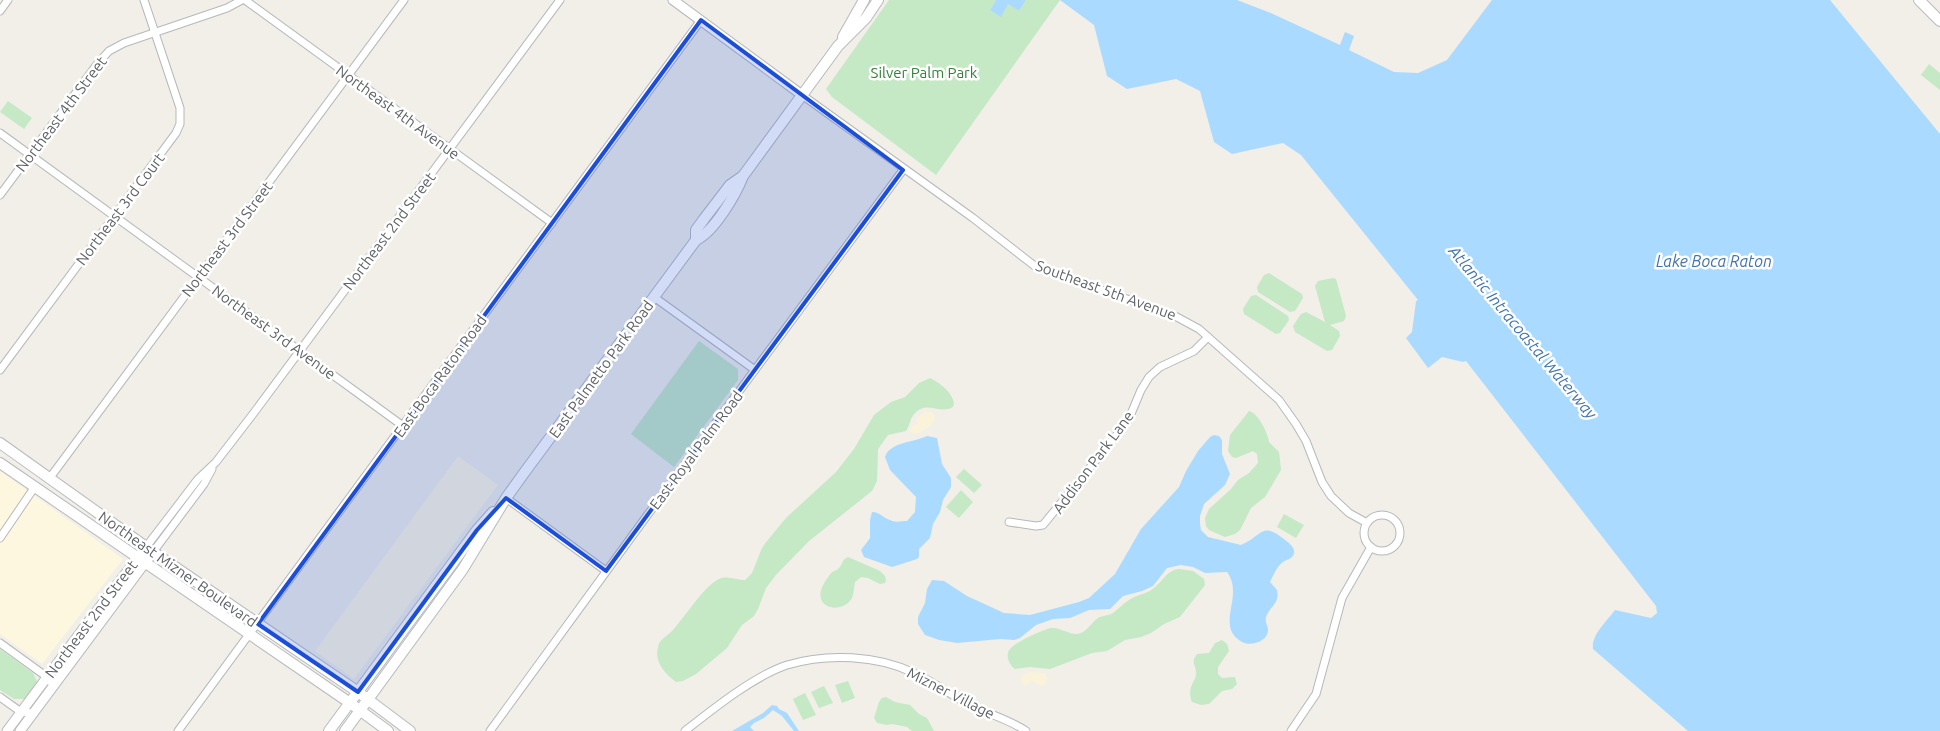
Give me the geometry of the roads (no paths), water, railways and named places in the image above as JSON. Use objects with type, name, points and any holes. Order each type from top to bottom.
[{"type":"main road","name":"East Palmetto Park Road","points":[[345,731],[463,569],[506,498],[696,240],[703,236],[738,191],[743,176],[838,46],[864,0]]},
{"type":"main road","name":"East Palmetto Park Road","points":[[838,46],[866,18],[878,0]]},
{"type":"main road","points":[[1919,0],[1940,21]]},
{"type":"main road","name":"Northeast Mizner Boulevard","points":[[0,443],[150,550],[368,699],[410,731]]},
{"type":"main road","name":"Northeast Mizner Boulevard","points":[[0,463],[388,731]]},
{"type":"main road","name":"East Palmetto Park Road","points":[[329,731],[477,530],[506,498]]},
{"type":"street","points":[[0,11],[8,0]]},
{"type":"street","points":[[144,0],[154,32]]},
{"type":"street","name":"Northeast 4th Street","points":[[0,195],[103,57],[124,42],[226,8],[243,0]]},
{"type":"street","name":"Northeast 4th Avenue","points":[[243,0],[552,223]]},
{"type":"street","name":"Northeast 3rd Street","points":[[49,478],[404,0]]},
{"type":"street","name":"Northeast 2nd Street","points":[[7,731],[47,677],[150,550],[188,499],[204,484],[216,462],[560,0]]},
{"type":"street","points":[[673,0],[802,95]]},
{"type":"street","name":"East Boca Raton Road","points":[[178,731],[700,20]]},
{"type":"street","name":"Northeast 3rd Court","points":[[0,370],[176,133],[180,124],[180,108],[154,32]]},
{"type":"street","name":"Southeast 5th Avenue","points":[[802,95],[903,170],[973,218],[1036,266],[1175,316],[1192,324],[1279,400],[1306,441],[1322,482],[1331,496],[1349,513],[1367,523]]},
{"type":"street","name":"Northeast 3rd Avenue","points":[[0,133],[403,426]]},
{"type":"street","name":"East Royal Palm Road","points":[[490,731],[903,170]]},
{"type":"street","points":[[654,297],[755,370]]},
{"type":"street","name":"Addison Park Lane","points":[[1009,522],[1043,526],[1128,421],[1141,390],[1149,377],[1160,367],[1194,351],[1208,337]]},
{"type":"street","points":[[0,538],[34,488]]},
{"type":"street","points":[[506,498],[606,571]]},
{"type":"street","points":[[1386,515],[1392,518],[1399,527],[1399,538],[1392,547],[1382,550],[1371,547],[1364,533],[1367,523],[1375,516],[1386,515]]},
{"type":"street","points":[[1291,731],[1316,694],[1342,598],[1371,547]]},
{"type":"street","name":"Northeast 2nd Street","points":[[20,731],[141,560]]},
{"type":"street","points":[[0,644],[47,677],[52,688]]},
{"type":"street","name":"Mizner Village","points":[[685,731],[754,681],[787,665],[836,657],[875,661],[914,672],[966,703],[995,717],[1010,721],[1026,731]]},
{"type":"street","points":[[0,697],[21,712],[34,713]]},
{"type":"water","points":[[996,0],[1026,0],[1019,11],[1008,4],[1001,17],[990,10]]},
{"type":"water","name":"Lake Boca Raton","points":[[1060,0],[1237,0],[1273,14],[1340,45],[1345,32],[1354,36],[1349,50],[1394,72],[1418,73],[1447,60],[1492,0],[1830,0],[1940,134],[1940,731],[1688,731],[1593,649],[1597,633],[1615,610],[1651,618],[1657,613],[1656,606],[1466,361],[1442,357],[1428,368],[1406,338],[1412,332],[1416,301],[1418,300],[1301,155],[1283,143],[1232,154],[1214,142],[1200,91],[1176,79],[1127,89],[1107,76],[1094,25]]},
{"type":"water","points":[[1214,435],[1219,436],[1222,440],[1222,454],[1230,474],[1225,485],[1204,504],[1200,516],[1201,530],[1208,537],[1241,545],[1262,532],[1271,531],[1288,542],[1294,551],[1292,557],[1283,562],[1275,571],[1270,582],[1277,590],[1278,595],[1276,602],[1266,617],[1268,633],[1263,640],[1250,644],[1242,642],[1234,635],[1230,628],[1233,591],[1232,581],[1227,572],[1205,573],[1193,567],[1181,565],[1167,568],[1153,586],[1123,596],[1110,609],[1089,610],[1070,618],[1053,619],[1036,625],[1020,638],[1014,640],[1000,639],[957,643],[925,635],[918,624],[918,617],[925,603],[927,589],[932,580],[944,581],[967,596],[1004,613],[1030,615],[1089,598],[1115,574],[1141,529],[1179,487],[1198,451]]},
{"type":"water","points":[[927,436],[937,438],[942,464],[951,478],[951,487],[943,500],[940,512],[933,524],[930,538],[919,549],[919,557],[917,559],[892,567],[864,557],[861,550],[870,538],[872,512],[896,522],[907,521],[915,512],[916,497],[890,470],[885,457],[892,448]]},
{"type":"water","points":[[772,705],[787,713],[799,731],[794,731],[782,716],[773,710],[750,727],[754,731],[732,731],[763,713]]},
{"type":"park label","name":"Silver Palm Park","points":[[924,72]]},
{"type":"water label","name":"Atlantic Intracoastal Waterway","points":[[1523,332]]}]
